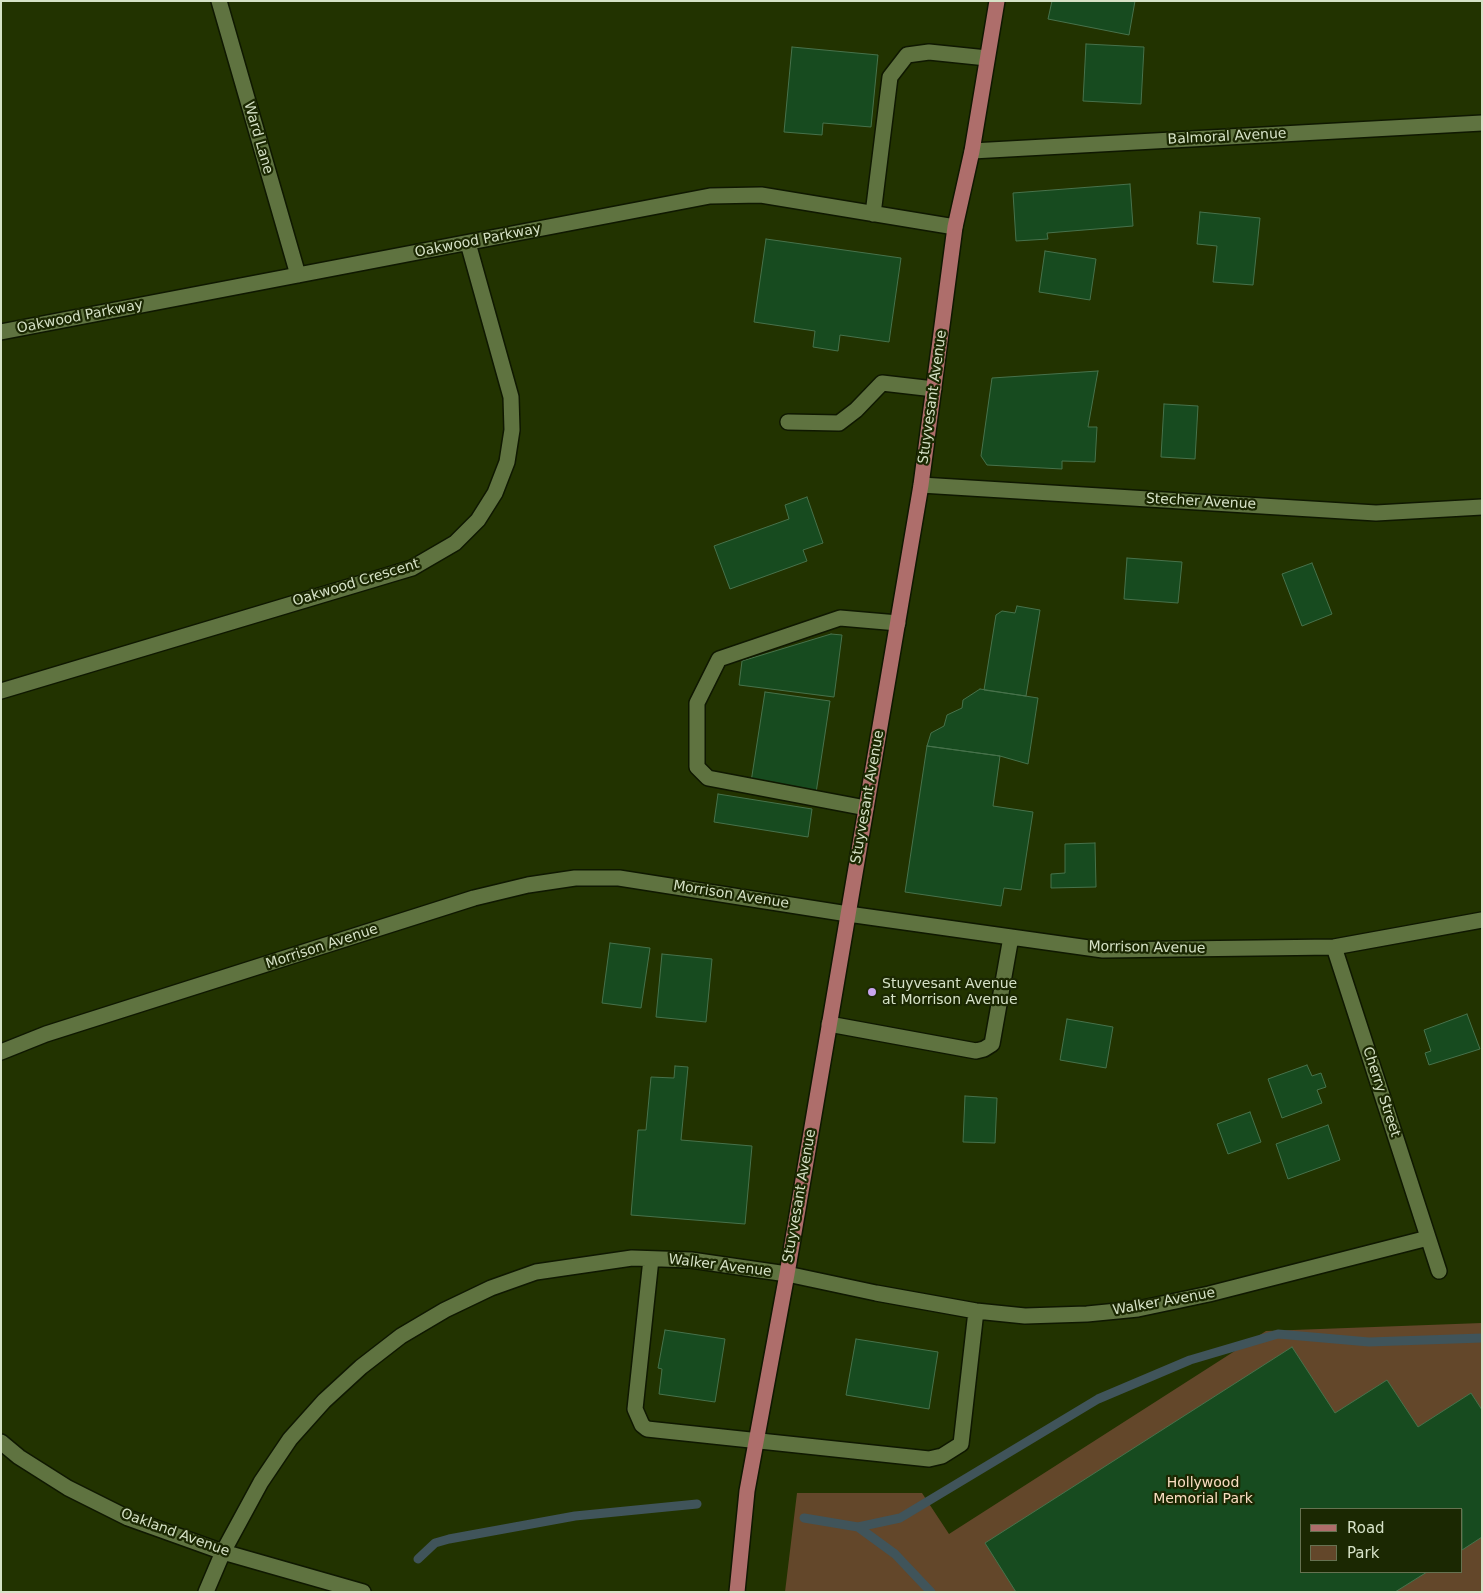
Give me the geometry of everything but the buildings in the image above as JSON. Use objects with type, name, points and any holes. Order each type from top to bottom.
[{"type":"main road","name":"Stuyvesant Avenue","points":[[737,1592],[747,1491],[787,1274],[898,623],[921,485],[956,228],[972,151],[997,1]]},
{"type":"street","name":"Ward Lane","points":[[219,1],[298,275]]},
{"type":"street","points":[[873,214],[890,78],[906,55],[929,52],[988,58]]},
{"type":"street","name":"Balmoral Avenue","points":[[972,151],[1482,123]]},
{"type":"street","name":"Oakwood Parkway","points":[[1,332],[710,196],[761,195],[956,228]]},
{"type":"street","name":"Oakwood Crescent","points":[[1,691],[412,568],[455,543],[478,520],[495,493],[508,462],[512,430],[511,397],[468,243]]},
{"type":"street","points":[[788,422],[839,423],[856,410],[882,383],[934,389]]},
{"type":"street","name":"Stecher Avenue","points":[[921,485],[1376,513],[1482,507]]},
{"type":"street","points":[[866,808],[708,778],[697,767],[697,703],[719,659],[840,618],[898,623]]},
{"type":"street","name":"Morrison Avenue","points":[[1,1052],[46,1034],[474,898],[528,885],[575,878],[618,878],[848,914],[1102,950],[1334,946],[1482,920]]},
{"type":"street","points":[[829,1024],[976,1050],[984,1048],[992,1044],[1011,937]]},
{"type":"street","name":"Cherry Street","points":[[1334,946],[1439,1271]]},
{"type":"street","name":"Walker Avenue","points":[[206,1592],[223,1552],[261,1482],[290,1440],[324,1402],[361,1367],[401,1336],[445,1310],[491,1288],[536,1272],[602,1261],[690,1260],[787,1274],[876,1293],[976,1311],[1025,1316],[1138,1309],[1209,1294],[1428,1238]]},
{"type":"street","points":[[651,1259],[635,1409],[642,1425],[647,1429],[712,1434],[756,1441],[929,1459],[942,1456],[961,1444],[976,1311]]},
{"type":"street","name":"Oakland Avenue","points":[[1,1442],[19,1457],[68,1488],[128,1518],[223,1552],[363,1592]]},
{"type":"green space","name":"Hollywood Memorial Park","points":[[1482,1323],[1482,1592],[785,1592],[797,1493],[922,1493],[949,1534],[1266,1331]]},
{"type":"waterway","points":[[858,1527],[900,1518],[1098,1399],[1190,1360],[1278,1334],[1369,1342],[1482,1338]]},
{"type":"waterway","points":[[418,1559],[435,1543],[449,1539],[575,1516],[697,1504]]},
{"type":"waterway","points":[[804,1518],[858,1527],[895,1554],[931,1592]]},
{"type":"place","name":"Stuyvesant Avenue at Morrison Avenue","points":[[872,992]]}]
